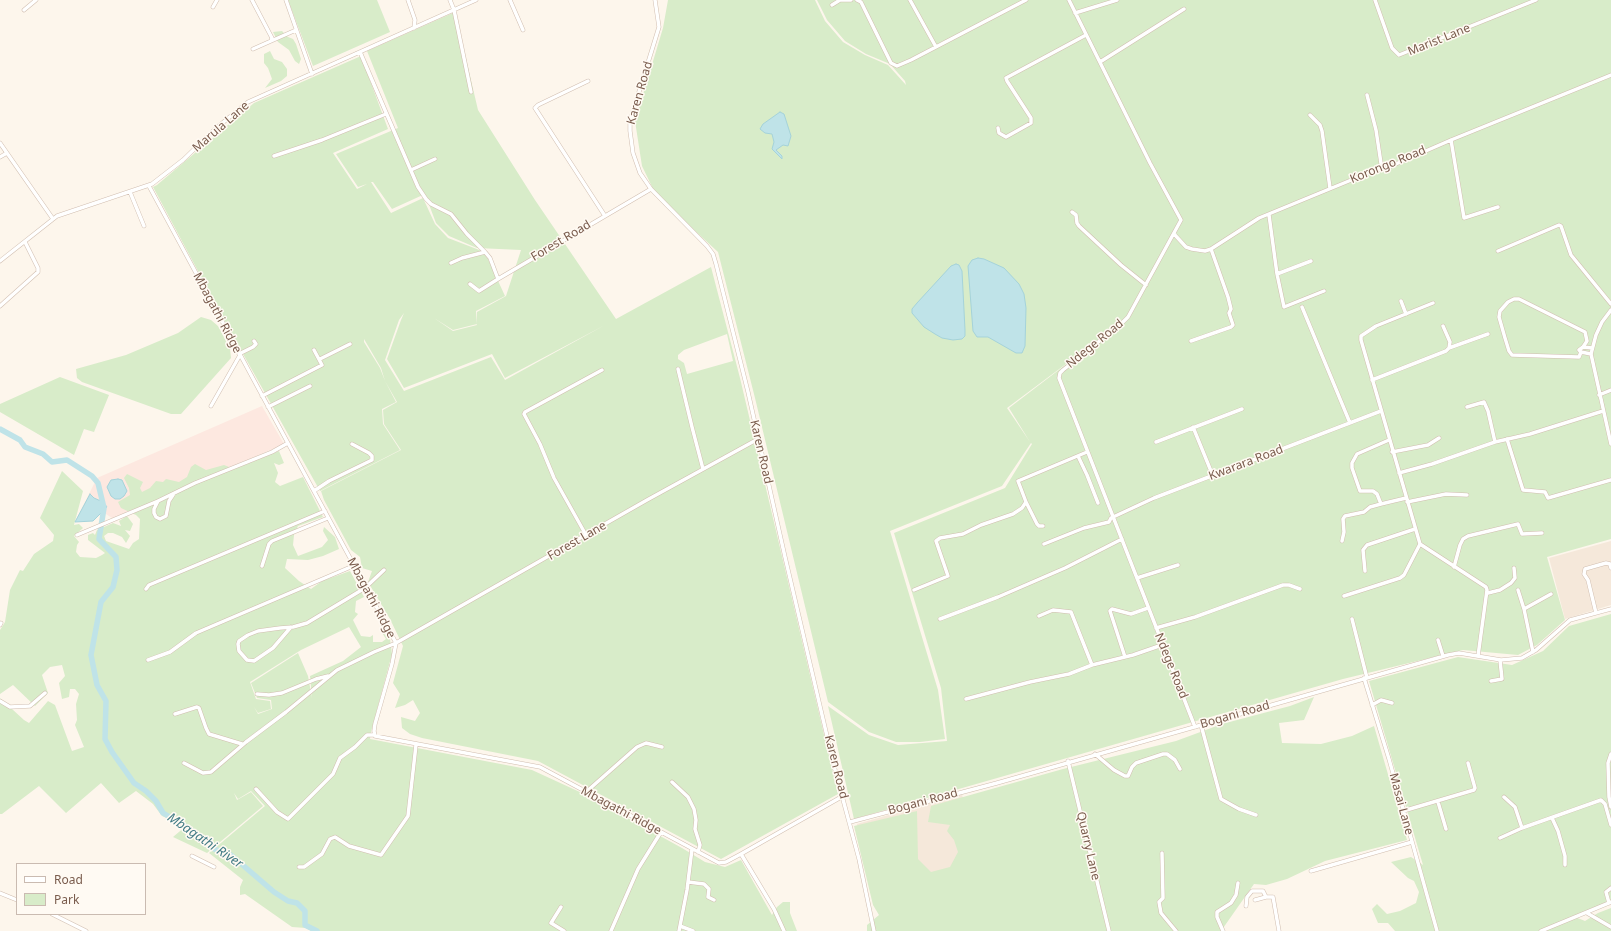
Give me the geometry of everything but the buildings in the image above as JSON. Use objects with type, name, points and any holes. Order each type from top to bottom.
[{"type":"street","points":[[24,10],[36,0]]},
{"type":"street","points":[[213,7],[218,0]]},
{"type":"street","points":[[252,0],[272,38],[271,41]]},
{"type":"street","points":[[286,0],[312,74]]},
{"type":"street","points":[[408,0],[415,20],[414,28]]},
{"type":"street","points":[[450,0],[454,10],[472,92]]},
{"type":"street","name":"Marula Lane","points":[[0,261],[61,214],[149,186],[183,160],[214,129],[246,103],[476,0]]},
{"type":"street","points":[[510,0],[523,30]]},
{"type":"street","name":"Karen Road","points":[[655,0],[659,27],[636,99],[629,127],[631,146],[636,166],[651,189],[701,240],[710,250],[715,259],[748,392],[834,766],[850,822],[874,931]]},
{"type":"street","points":[[832,5],[840,0],[851,0]]},
{"type":"street","points":[[857,0],[861,2],[888,58],[894,65],[902,65],[1026,0]]},
{"type":"street","points":[[910,0],[936,47]]},
{"type":"street","name":"Ndege Road","points":[[1069,0],[1150,163],[1181,218],[1180,225],[1125,321],[1063,370],[1059,375],[1059,381],[1195,727]]},
{"type":"street","points":[[1075,13],[1117,0]]},
{"type":"street","name":"Marist Lane","points":[[1375,0],[1392,48],[1399,55],[1536,0]]},
{"type":"street","points":[[1100,62],[1184,9]]},
{"type":"street","points":[[252,49],[296,30]]},
{"type":"street","points":[[998,128],[999,133],[1006,137],[1031,123],[1031,118],[1006,78],[1086,35]]},
{"type":"street","points":[[360,52],[418,188],[426,199],[437,208],[451,214],[466,234],[485,252],[490,258],[498,279]]},
{"type":"street","name":"Korongo Road","points":[[1211,249],[1258,218],[1269,215],[1378,169],[1382,170],[1451,140],[1611,76]]},
{"type":"street","points":[[588,81],[538,105],[535,108],[605,216]]},
{"type":"street","points":[[1367,96],[1376,130],[1382,170]]},
{"type":"street","points":[[274,156],[322,140],[386,114]]},
{"type":"street","points":[[1310,115],[1320,125],[1322,131],[1330,188]]},
{"type":"street","points":[[1451,140],[1464,217],[1466,219],[1498,207]]},
{"type":"street","points":[[0,143],[53,219]]},
{"type":"street","points":[[0,157],[7,153]]},
{"type":"street","points":[[410,170],[435,159]]},
{"type":"street","name":"Mbagathi Ridge","points":[[149,186],[396,644],[392,664],[375,724],[374,735],[376,737],[540,768],[719,863],[726,862],[741,854],[843,796]]},
{"type":"street","name":"Forest Road","points":[[470,284],[474,289],[479,291],[651,189]]},
{"type":"street","points":[[130,192],[144,226]]},
{"type":"street","points":[[1072,212],[1076,215],[1079,226],[1121,265],[1146,285]]},
{"type":"street","points":[[1269,215],[1277,274],[1284,307],[1324,291]]},
{"type":"street","points":[[1498,252],[1559,225],[1561,226],[1571,255],[1611,304]]},
{"type":"street","points":[[1174,234],[1186,247],[1205,251],[1211,249],[1231,309],[1229,313],[1233,325],[1232,327],[1192,341]]},
{"type":"street","points":[[0,306],[38,272],[38,268],[25,242]]},
{"type":"street","points":[[452,263],[462,258],[485,252]]},
{"type":"street","points":[[1277,274],[1311,261]]},
{"type":"street","points":[[1514,299],[1519,299],[1585,332],[1586,341],[1583,347],[1580,348],[1581,352],[1579,357],[1512,355],[1509,351],[1499,317],[1500,311],[1508,302],[1514,299]]},
{"type":"street","points":[[1401,301],[1406,314]]},
{"type":"street","points":[[1433,303],[1376,326],[1361,336],[1361,340],[1392,452],[1420,544],[1486,587],[1488,593],[1478,656]]},
{"type":"street","points":[[1302,307],[1350,423]]},
{"type":"street","points":[[1611,310],[1602,322],[1591,354],[1611,444]]},
{"type":"street","points":[[1443,326],[1448,336],[1449,348]]},
{"type":"street","points":[[1372,380],[1446,351],[1449,348],[1488,334]]},
{"type":"street","points":[[211,406],[239,354],[253,347],[256,344],[254,341]]},
{"type":"street","points":[[320,359],[350,344]]},
{"type":"street","points":[[1583,347],[1592,348]]},
{"type":"street","points":[[262,396],[322,365],[314,350]]},
{"type":"street","points":[[1581,352],[1591,354]]},
{"type":"street","points":[[678,369],[703,469]]},
{"type":"street","points":[[586,535],[554,478],[540,444],[524,414],[525,412],[602,370]]},
{"type":"street","points":[[268,407],[310,386]]},
{"type":"street","points":[[1599,395],[1611,390]]},
{"type":"street","points":[[1467,407],[1484,402],[1490,417],[1495,442]]},
{"type":"street","points":[[1156,442],[1242,409]]},
{"type":"street","name":"Kwarara Road","points":[[1044,544],[1084,528],[1109,522],[1111,518],[1154,498],[1381,411]]},
{"type":"street","points":[[1399,474],[1495,442],[1530,434],[1603,411]]},
{"type":"street","points":[[1193,427],[1213,476]]},
{"type":"street","points":[[1392,452],[1428,445],[1439,438]]},
{"type":"street","name":"Forest Lane","points":[[329,676],[349,663],[396,644],[586,535],[758,439]]},
{"type":"street","points":[[1507,439],[1523,490],[1545,492],[1548,498],[1611,480]]},
{"type":"street","points":[[1381,504],[1377,494],[1373,491],[1359,490],[1352,468],[1352,463],[1357,454],[1389,440]]},
{"type":"street","points":[[77,535],[174,494],[195,483],[272,452],[288,443]]},
{"type":"street","points":[[314,491],[329,481],[372,460],[372,456],[369,453],[352,444]]},
{"type":"street","points":[[1043,526],[1039,526],[1037,524],[1018,482],[1087,452]]},
{"type":"street","points":[[1078,456],[1088,475],[1098,503]]},
{"type":"street","points":[[158,501],[154,509],[154,513],[156,517],[160,519],[166,516],[170,501],[174,494]]},
{"type":"street","points":[[1342,541],[1344,532],[1343,517],[1348,515],[1364,512],[1373,506],[1381,504],[1446,494],[1467,495]]},
{"type":"street","points":[[914,590],[948,576],[936,541],[940,538],[963,534],[981,525],[1013,514],[1022,508],[1026,502]]},
{"type":"street","points":[[146,589],[149,585],[324,512]]},
{"type":"street","points":[[262,566],[269,544],[272,540],[328,518]]},
{"type":"street","points":[[1454,567],[1460,545],[1463,539],[1468,536],[1518,524],[1522,534],[1542,533]]},
{"type":"street","points":[[1365,571],[1363,550],[1366,545],[1415,529]]},
{"type":"street","points":[[940,619],[970,609],[1034,582],[1122,539]]},
{"type":"street","points":[[1344,596],[1400,578],[1404,575],[1420,544]]},
{"type":"street","points":[[1596,613],[1588,580],[1584,574],[1585,569],[1606,563],[1610,564],[1611,568]]},
{"type":"street","points":[[1137,578],[1178,565]]},
{"type":"street","points":[[148,660],[170,652],[196,633],[353,566]]},
{"type":"street","points":[[1488,593],[1500,590],[1511,583],[1515,578],[1514,568]]},
{"type":"street","points":[[291,627],[273,648],[254,661],[246,660],[239,651],[239,641],[248,635],[258,631],[291,627],[307,623],[365,588],[384,570]]},
{"type":"street","points":[[1156,628],[1195,617],[1283,585],[1289,584],[1300,589]]},
{"type":"street","points":[[1518,590],[1524,609],[1533,652]]},
{"type":"street","points":[[1524,609],[1551,594]]},
{"type":"street","points":[[1125,657],[1110,611],[1112,609],[1131,614],[1148,608]]},
{"type":"street","name":"Bogani Road","points":[[850,822],[997,783],[1068,761],[1201,726],[1443,656],[1459,653],[1500,660],[1522,658],[1533,652],[1566,623],[1576,618],[1611,609]]},
{"type":"street","points":[[1039,616],[1053,610],[1071,612],[1092,665]]},
{"type":"street","name":"Masai Lane","points":[[1352,619],[1372,705],[1437,931]]},
{"type":"street","points":[[1438,640],[1443,656]]},
{"type":"street","points":[[966,699],[1030,682],[1069,674],[1092,665],[1125,657],[1162,645]]},
{"type":"street","points":[[1491,681],[1502,679],[1500,660]]},
{"type":"street","points":[[257,694],[275,695],[316,679],[329,676]]},
{"type":"street","points":[[184,763],[206,774],[242,744],[286,712],[329,676]]},
{"type":"street","points":[[0,701],[10,707],[30,706],[45,693]]},
{"type":"street","points":[[1372,705],[1382,700],[1392,703]]},
{"type":"street","points":[[175,714],[197,707],[199,708],[209,734],[242,744]]},
{"type":"street","points":[[1201,726],[1221,799],[1239,809],[1256,815]]},
{"type":"street","points":[[256,789],[277,812],[288,819],[332,774],[340,758],[352,750],[367,735],[374,735]]},
{"type":"street","points":[[586,792],[637,747],[646,743],[662,747]]},
{"type":"street","points":[[299,867],[304,867],[322,854],[330,839],[335,837],[349,846],[381,855],[408,816],[416,745]]},
{"type":"street","points":[[1095,754],[1114,770],[1125,776],[1129,775],[1132,767],[1136,763],[1163,754],[1167,754],[1175,760],[1180,769]]},
{"type":"street","points":[[1611,754],[1608,763],[1611,806]]},
{"type":"street","name":"Quarry Lane","points":[[1068,761],[1108,931]]},
{"type":"street","points":[[1403,811],[1438,802],[1475,789],[1468,763]]},
{"type":"street","points":[[672,782],[692,802],[696,817],[694,829],[700,845],[698,852]]},
{"type":"street","points":[[1504,797],[1515,807],[1522,828]]},
{"type":"street","points":[[1500,838],[1522,828],[1601,800],[1605,804],[1611,825]]},
{"type":"street","points":[[1438,802],[1446,829]]},
{"type":"street","points":[[1552,818],[1560,837],[1565,856],[1565,865]]},
{"type":"street","points":[[611,931],[638,870],[661,832]]},
{"type":"street","points":[[1311,871],[1412,842]]},
{"type":"street","points":[[679,931],[688,882],[692,849]]},
{"type":"street","points":[[1162,853],[1163,898],[1159,902],[1161,913],[1176,931]]},
{"type":"street","points":[[741,854],[774,909],[784,931]]},
{"type":"street","points":[[192,856],[214,867]]},
{"type":"street","points":[[688,882],[704,884],[709,889],[708,897],[714,900]]},
{"type":"street","points":[[1223,931],[1217,917],[1217,912],[1230,903],[1238,890],[1238,883]]},
{"type":"street","points":[[1544,931],[1610,902],[1606,892],[1611,888]]},
{"type":"street","points":[[1246,906],[1246,897],[1252,892],[1263,891],[1266,897]]},
{"type":"street","points":[[0,893],[16,900]]},
{"type":"street","points":[[1255,900],[1266,897],[1273,898],[1279,931]]},
{"type":"street","points":[[561,907],[551,923],[564,931]]},
{"type":"street","points":[[1587,913],[1611,927]]},
{"type":"street","points":[[54,915],[86,931]]},
{"type":"street","points":[[680,926],[693,931]]},
{"type":"shaded area","points":[[262,406],[284,444],[116,518],[112,518],[103,512],[93,521],[75,522],[97,478]]},
{"type":"shaded area","points":[[1611,541],[1611,605],[1565,619],[1549,558]]},
{"type":"shaded area","points":[[962,794],[979,878],[874,901],[857,824]]},
{"type":"green space","points":[[288,0],[377,0],[390,32],[313,66]]},
{"type":"green space","points":[[668,0],[815,0],[825,21],[843,42],[865,55],[888,65],[906,85],[905,81],[890,64],[866,54],[845,41],[827,20],[817,0],[1611,0],[1611,539],[1547,557],[1565,620],[1537,645],[1518,655],[1463,650],[1343,679],[854,819],[828,706],[869,735],[898,745],[947,741],[941,688],[894,533],[1005,488],[1032,444],[1031,443],[1002,486],[890,531],[938,690],[945,739],[920,742],[896,742],[869,732],[828,702],[755,398],[718,252],[656,195],[642,166],[635,121],[663,28]],"holes":[[[1094,343],[1009,408],[1030,442],[1007,408]]]},
{"type":"green space","points":[[455,12],[478,110],[535,200],[616,319],[711,267],[740,378],[838,794],[721,859],[538,761],[422,738],[410,734],[402,728],[401,717],[415,721],[420,713],[413,700],[405,705],[395,708],[400,694],[393,683],[403,646],[390,619],[368,582],[372,571],[362,568],[360,557],[351,550],[324,500],[321,491],[401,450],[384,424],[383,410],[397,402],[385,381],[396,402],[382,409],[383,424],[400,450],[320,491],[229,329],[153,187],[254,103],[361,56],[388,129],[333,153],[357,189],[367,184],[358,187],[336,154],[398,128],[367,51]],"holes":[[[371,182],[373,182],[392,209],[425,194],[436,223],[449,236],[477,248],[521,250],[506,296],[477,312],[477,324],[476,311],[505,296],[488,259],[482,251],[448,238],[435,224],[423,198],[391,213]],[[404,313],[387,359],[404,388],[492,354],[505,378],[605,325],[505,380],[491,357],[404,391],[385,360],[399,320]],[[434,318],[453,330],[477,325],[453,331]],[[727,334],[733,361],[687,374],[684,363],[678,359],[678,355],[684,350]],[[364,339],[381,368],[385,381],[380,368],[364,342]]]},
{"type":"green space","points":[[282,31],[288,37],[293,39],[296,44],[301,59],[299,64],[295,61],[289,50],[278,42],[273,32]]},
{"type":"green space","points":[[270,51],[274,59],[282,62],[287,69],[287,76],[281,81],[265,88],[272,79],[268,68],[264,63],[264,54]]},
{"type":"green space","points":[[201,317],[211,320],[218,326],[230,349],[231,358],[181,414],[171,414],[82,382],[77,378],[76,369],[126,355],[178,333]]},
{"type":"green space","points":[[60,377],[109,395],[94,432],[84,429],[74,455],[0,412],[0,404]]},
{"type":"green space","points":[[279,451],[284,463],[279,465],[274,463],[278,473],[275,482],[280,486],[303,477],[323,517],[298,526],[294,535],[293,545],[298,556],[322,547],[328,540],[323,531],[324,527],[335,537],[339,549],[323,556],[308,560],[287,559],[285,568],[299,581],[311,589],[322,581],[350,571],[364,597],[356,601],[355,612],[358,614],[353,620],[361,636],[370,637],[373,635],[373,642],[382,642],[386,639],[381,631],[390,639],[392,654],[370,739],[532,770],[582,793],[705,862],[725,867],[741,860],[772,915],[777,907],[783,902],[790,902],[790,913],[797,931],[311,931],[306,928],[292,927],[245,894],[240,895],[240,887],[243,880],[209,853],[265,806],[251,791],[238,799],[234,793],[237,800],[251,792],[263,806],[207,853],[173,837],[186,826],[162,816],[153,804],[136,791],[119,803],[101,783],[66,813],[39,786],[0,814],[0,698],[29,723],[48,701],[55,705],[72,751],[84,747],[75,725],[77,720],[76,704],[79,694],[75,689],[70,689],[69,697],[62,699],[59,683],[65,676],[62,665],[50,667],[42,675],[48,693],[35,706],[13,685],[0,694],[0,630],[5,622],[10,590],[20,570],[23,571],[34,554],[53,541],[54,535],[40,518],[62,471],[83,491],[74,525],[79,524],[83,528],[74,536],[79,542],[76,552],[80,557],[96,558],[105,553],[88,540],[88,535],[93,533],[95,535],[97,530],[113,523],[121,526],[119,521],[127,516],[133,524],[130,531],[125,530],[130,536],[126,543],[122,537],[113,533],[108,533],[104,536],[106,541],[129,549],[133,543],[139,539],[140,519],[136,515],[121,508],[118,502],[130,495],[129,488],[124,478],[127,474],[143,482],[140,488],[142,492],[150,488],[156,481],[163,482],[166,479],[179,482],[187,477],[191,467],[195,464],[206,470],[224,465],[234,469]],"holes":[[[349,627],[361,647],[343,661],[310,676],[312,698],[308,676],[298,653],[251,683],[257,698],[271,700],[272,709],[258,714],[254,707],[258,713],[271,709],[270,701],[256,699],[250,682],[301,650]]]},
{"type":"green space","points":[[1611,614],[1611,903],[1575,917],[1585,921],[1598,913],[1611,908],[1611,931],[1395,931],[1388,923],[1378,923],[1372,909],[1377,904],[1387,914],[1400,911],[1416,903],[1419,892],[1414,881],[1408,878],[1391,862],[1411,857],[1423,865],[1369,681],[1458,657],[1512,665],[1543,651],[1569,626]]},
{"type":"green space","points":[[1314,697],[1304,720],[1279,723],[1282,743],[1321,744],[1352,736],[1374,726],[1407,840],[1325,861],[1287,879],[1266,885],[1254,884],[1221,931],[867,931],[867,925],[879,915],[873,905],[854,826],[917,811],[918,859],[931,872],[950,867],[958,852],[954,840],[947,831],[950,825],[928,822],[931,806],[1063,769],[1176,741],[1222,724],[1290,706]]},
{"type":"water","points":[[780,112],[784,114],[791,136],[788,146],[783,145],[776,150],[782,156],[782,159],[772,149],[774,142],[772,134],[765,133],[760,129],[763,124]]},
{"type":"water","points":[[978,258],[984,259],[1004,268],[1019,284],[1024,294],[1026,308],[1025,346],[1022,353],[1016,353],[988,337],[977,337],[973,331],[968,266],[972,260]]},
{"type":"water","points":[[956,264],[959,265],[962,271],[965,336],[962,339],[953,340],[942,338],[924,327],[912,313],[912,309],[951,266]]},
{"type":"water","points":[[111,480],[122,480],[127,491],[120,499],[115,499],[111,496],[107,487]]},
{"type":"water","points":[[90,494],[94,498],[103,502],[107,507],[93,521],[75,522]]},
{"type":"waterway","name":"Mbagathi River","points":[[0,429],[20,440],[25,447],[43,454],[52,462],[67,460],[92,476],[98,483],[104,508],[99,539],[116,557],[117,570],[113,587],[101,602],[91,655],[97,685],[106,701],[105,739],[112,752],[134,783],[146,791],[156,801],[163,813],[190,829],[214,849],[231,855],[274,892],[288,901],[297,903],[305,911],[305,925],[317,931]]}]
